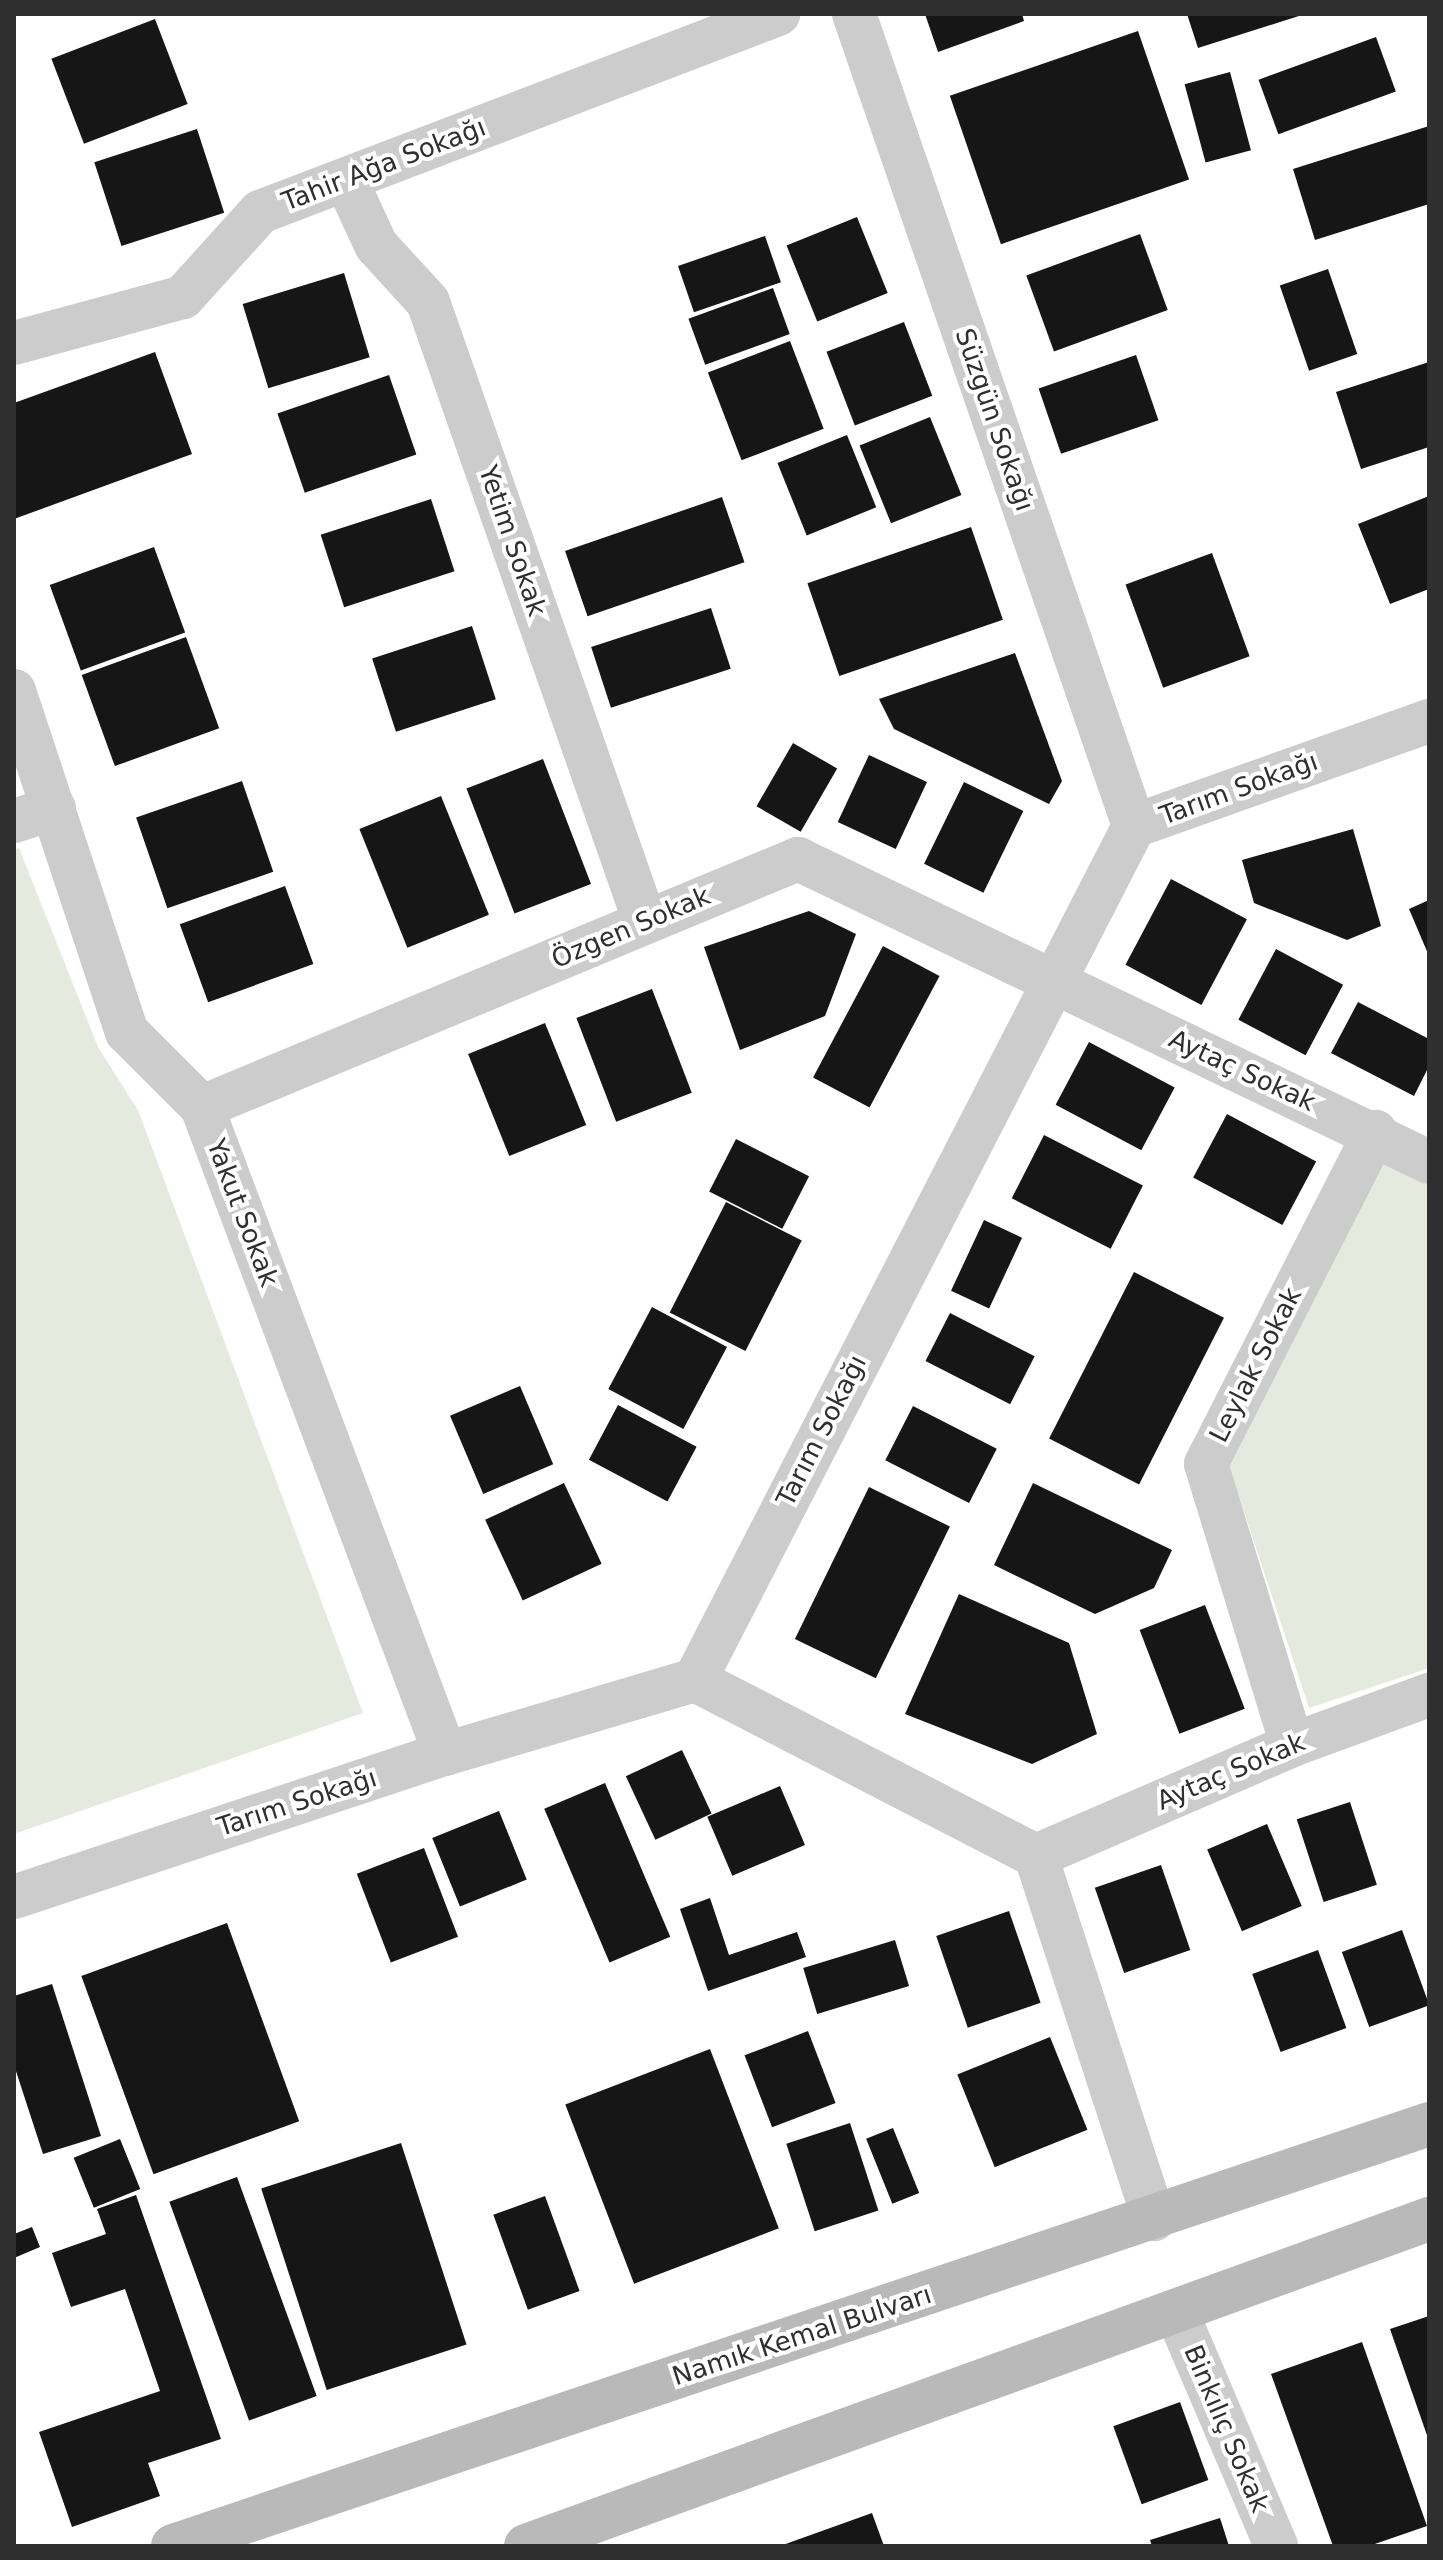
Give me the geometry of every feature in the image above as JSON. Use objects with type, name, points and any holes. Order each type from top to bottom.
[{"type":"main road","name":"Namık Kemal Bulvarı","points":[[173,2546],[1154,2219],[1429,2124]]},
{"type":"main road","points":[[526,2546],[1429,2219]]},
{"type":"street","name":"Tahir Ağa Sokağı","points":[[14,343],[183,297],[260,212],[778,14]]},
{"type":"street","name":"Süzgün Sokağı","points":[[854,14],[1134,826]]},
{"type":"street","name":"Yetim Sokak","points":[[346,180],[376,245],[428,302],[645,922]]},
{"type":"street","name":"Yakut Sokak","points":[[14,691],[34,814],[127,1032],[202,1107],[445,1754]]},
{"type":"street","name":"Tarım Sokağı","points":[[14,1897],[445,1754],[695,1680],[1134,826],[1429,721]]},
{"type":"street","name":"Özgen Sokak","points":[[202,1107],[798,859],[1053,983]]},
{"type":"street","name":"Aytaç Sokak","points":[[1053,983],[1375,1132],[1429,1162]]},
{"type":"street","name":"Leylak Sokak","points":[[1292,1745],[1206,1464],[1375,1132]]},
{"type":"street","points":[[695,1680],[1036,1856],[1154,2219]]},
{"type":"street","name":"Aytaç Sokak","points":[[1036,1856],[1292,1745],[1429,1695]]},
{"type":"street","name":"Binkılıç Sokak","points":[[1176,2311],[1276,2546]]},
{"type":"shaded area","points":[[19,848],[98,1047],[138,1110],[363,1713],[14,1834],[14,850]]},
{"type":"shaded area","points":[[1367,1149],[1429,1177],[1429,1668],[1309,1708],[1229,1466]]},
{"type":"building","points":[[925,14],[1022,14],[1024,21],[938,52]]},
{"type":"building","points":[[1187,14],[1302,14],[1302,15],[1198,48]]},
{"type":"building","points":[[155,19],[188,104],[84,144],[51,59]]},
{"type":"building","points":[[1138,31],[1189,179],[1001,244],[950,96]]},
{"type":"building","points":[[1376,37],[1396,92],[1278,134],[1259,80]]},
{"type":"building","points":[[1230,72],[1251,150],[1206,162],[1185,84]]},
{"type":"building","points":[[1429,126],[1429,204],[1315,240],[1293,169]]},
{"type":"building","points":[[197,129],[224,213],[121,246],[94,162]]},
{"type":"building","points":[[857,217],[888,293],[817,321],[787,245]]},
{"type":"building","points":[[1140,234],[1168,310],[1054,351],[1026,275]]},
{"type":"building","points":[[765,236],[781,282],[694,312],[678,266]]},
{"type":"building","points":[[1328,269],[1357,354],[1309,371],[1280,286]]},
{"type":"building","points":[[344,273],[370,357],[268,388],[243,304]]},
{"type":"building","points":[[773,288],[790,334],[705,365],[688,319]]},
{"type":"building","points":[[904,322],[932,396],[855,425],[827,352]]},
{"type":"building","points":[[790,341],[824,429],[742,460],[708,373]]},
{"type":"building","points":[[155,352],[192,454],[14,519],[14,403]]},
{"type":"building","points":[[1136,355],[1158,420],[1061,454],[1039,389]]},
{"type":"building","points":[[1429,362],[1429,447],[1361,469],[1336,392]]},
{"type":"building","points":[[389,375],[416,454],[305,493],[277,413]]},
{"type":"building","points":[[930,417],[961,495],[891,523],[860,445]]},
{"type":"building","points":[[847,435],[876,507],[807,535],[777,463]]},
{"type":"building","points":[[1429,496],[1429,589],[1390,604],[1358,524]]},
{"type":"building","points":[[722,497],[744,562],[588,616],[565,551]]},
{"type":"building","points":[[431,499],[454,571],[344,607],[321,535]]},
{"type":"building","points":[[971,527],[1003,620],[839,676],[807,583]]},
{"type":"building","points":[[154,547],[185,633],[81,670],[50,585]]},
{"type":"building","points":[[1212,553],[1250,656],[1163,688],[1126,584]]},
{"type":"building","points":[[711,608],[731,669],[611,708],[591,647]]},
{"type":"building","points":[[472,626],[496,699],[396,732],[372,658]]},
{"type":"building","points":[[186,637],[219,728],[115,766],[82,675]]},
{"type":"building","points":[[1015,653],[1062,781],[1049,804],[894,729],[879,699]]},
{"type":"building","points":[[793,743],[837,768],[801,832],[756,806]]},
{"type":"building","points":[[869,755],[927,782],[896,849],[838,822]]},
{"type":"building","points":[[543,759],[591,884],[514,913],[466,788]]},
{"type":"building","points":[[242,781],[273,872],[167,908],[136,817]]},
{"type":"building","points":[[964,782],[1023,811],[983,893],[924,864]]},
{"type":"building","points":[[441,796],[489,915],[407,948],[359,829]]},
{"type":"building","points":[[1353,829],[1381,926],[1347,940],[1254,903],[1242,860]]},
{"type":"building","points":[[1171,879],[1247,919],[1201,1005],[1125,965]]},
{"type":"building","points":[[285,886],[313,964],[208,1002],[180,924]]},
{"type":"building","points":[[1429,900],[1429,956],[1409,909]]},
{"type":"building","points":[[809,911],[856,934],[825,1016],[740,1050],[704,947]]},
{"type":"building","points":[[883,946],[940,976],[870,1108],[813,1078]]},
{"type":"building","points":[[1276,949],[1343,985],[1306,1055],[1238,1020]]},
{"type":"building","points":[[652,989],[692,1093],[616,1122],[576,1018]]},
{"type":"building","points":[[1358,1002],[1429,1039],[1429,1066],[1414,1096],[1331,1053]]},
{"type":"building","points":[[545,1023],[586,1125],[509,1156],[468,1054]]},
{"type":"building","points":[[1089,1042],[1175,1088],[1141,1150],[1056,1105]]},
{"type":"building","points":[[1227,1114],[1316,1161],[1282,1225],[1193,1178]]},
{"type":"building","points":[[1044,1135],[1143,1185],[1111,1249],[1012,1198]]},
{"type":"building","points":[[736,1139],[809,1176],[782,1229],[709,1192]]},
{"type":"building","points":[[726,1202],[802,1241],[745,1351],[670,1312]]},
{"type":"building","points":[[984,1220],[1022,1238],[989,1308],[951,1291]]},
{"type":"building","points":[[1134,1272],[1224,1318],[1139,1484],[1049,1439]]},
{"type":"building","points":[[652,1307],[727,1347],[683,1429],[608,1389]]},
{"type":"building","points":[[950,1313],[1035,1356],[1010,1404],[925,1361]]},
{"type":"building","points":[[520,1386],[553,1464],[483,1494],[450,1416]]},
{"type":"building","points":[[618,1405],[697,1447],[667,1502],[589,1460]]},
{"type":"building","points":[[913,1406],[997,1449],[969,1503],[885,1460]]},
{"type":"building","points":[[564,1483],[602,1564],[523,1600],[485,1520]]},
{"type":"building","points":[[1033,1483],[1172,1550],[1154,1588],[1095,1614],[994,1565]]},
{"type":"building","points":[[869,1487],[950,1526],[876,1678],[795,1639]]},
{"type":"building","points":[[959,1594],[1069,1643],[1097,1734],[1032,1764],[905,1714]]},
{"type":"building","points":[[1205,1605],[1245,1709],[1179,1734],[1140,1630]]},
{"type":"building","points":[[682,1750],[712,1813],[655,1840],[626,1776]]},
{"type":"building","points":[[605,1783],[670,1937],[609,1963],[544,1809]]},
{"type":"building","points":[[780,1786],[805,1845],[732,1876],[707,1817]]},
{"type":"building","points":[[1350,1802],[1377,1885],[1324,1902],[1297,1819]]},
{"type":"building","points":[[499,1811],[527,1880],[460,1907],[432,1838]]},
{"type":"building","points":[[1267,1824],[1302,1906],[1242,1931],[1207,1849]]},
{"type":"building","points":[[424,1848],[458,1937],[391,1962],[357,1874]]},
{"type":"building","points":[[1161,1865],[1190,1950],[1124,1973],[1095,1888]]},
{"type":"building","points":[[710,1898],[729,1955],[797,1932],[806,1957],[708,1991],[680,1909]]},
{"type":"building","points":[[1009,1911],[1041,2003],[968,2028],[936,1936]]},
{"type":"building","points":[[227,1923],[299,2121],[154,2174],[81,1976]]},
{"type":"building","points":[[1402,1930],[1429,2005],[1369,2027],[1342,1952]]},
{"type":"building","points":[[895,1940],[909,1986],[817,2014],[803,1968]]},
{"type":"building","points":[[1318,1950],[1346,2028],[1281,2052],[1252,1974]]},
{"type":"building","points":[[52,1984],[101,2136],[43,2154],[14,2065],[14,1996]]},
{"type":"building","points":[[808,2031],[836,2103],[772,2127],[745,2055]]},
{"type":"building","points":[[1050,2037],[1087,2130],[995,2167],[957,2074]]},
{"type":"building","points":[[710,2049],[779,2228],[634,2284],[565,2105]]},
{"type":"building","points":[[850,2123],[878,2210],[815,2231],[786,2144]]},
{"type":"building","points":[[893,2128],[919,2193],[892,2204],[866,2139]]},
{"type":"building","points":[[120,2139],[140,2189],[94,2208],[74,2158]]},
{"type":"building","points":[[401,2143],[467,2345],[327,2390],[261,2188]]},
{"type":"building","points":[[237,2177],[317,2396],[249,2421],[169,2202]]},
{"type":"building","points":[[136,2195],[221,2439],[148,2463],[160,2496],[72,2527],[39,2432],[160,2391],[125,2289],[71,2307],[52,2253],[106,2234],[97,2209]]},
{"type":"building","points":[[545,2196],[580,2291],[528,2310],[493,2215]]},
{"type":"building","points":[[32,2227],[40,2247],[14,2258],[14,2234]]},
{"type":"building","points":[[1429,2316],[1429,2441],[1390,2329]]},
{"type":"building","points":[[1362,2342],[1427,2526],[1369,2546],[1333,2546],[1271,2374]]},
{"type":"building","points":[[1180,2402],[1208,2480],[1142,2504],[1113,2426]]},
{"type":"building","points":[[872,2513],[884,2546],[780,2546]]},
{"type":"building","points":[[1220,2518],[1229,2546],[1152,2546],[1150,2540]]}]
